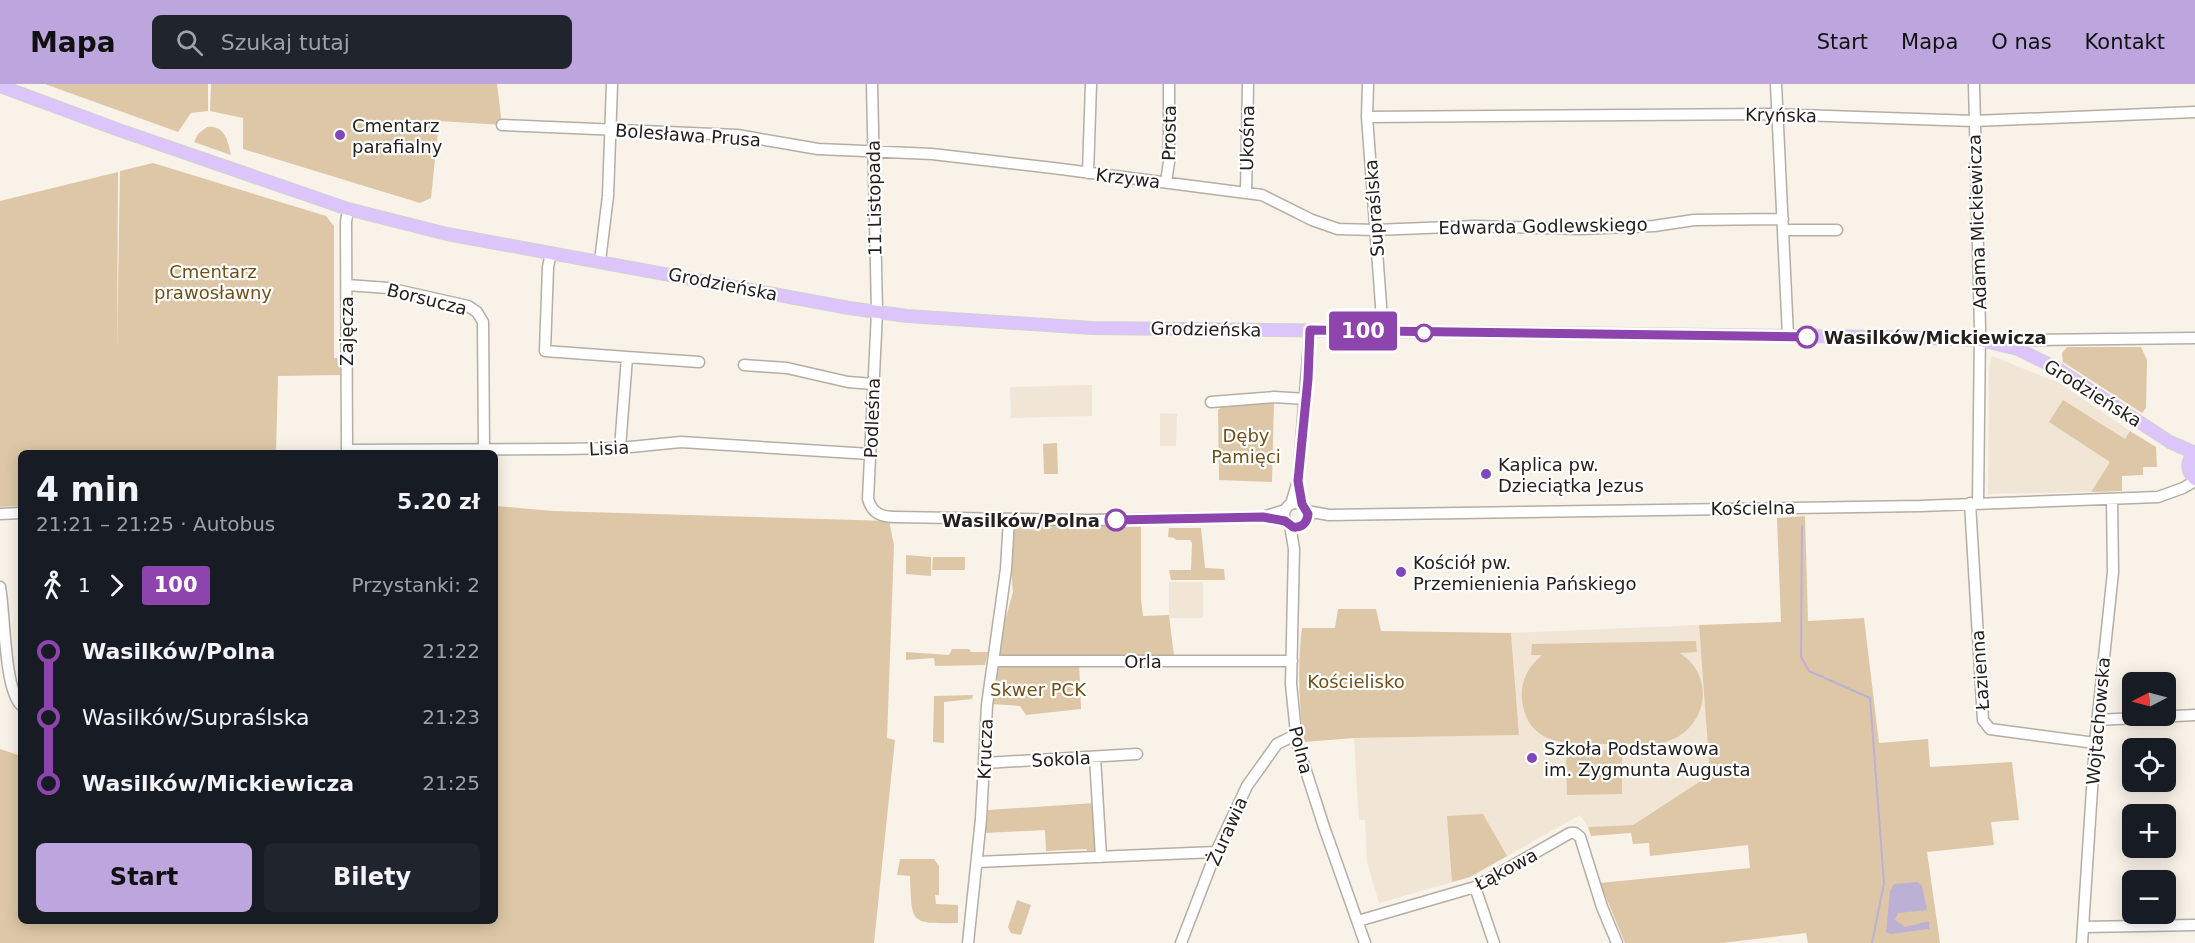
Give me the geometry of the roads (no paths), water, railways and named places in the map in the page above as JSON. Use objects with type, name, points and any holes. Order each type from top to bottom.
[{"type":"main road","name":"Grodzieńska","points":[[0,86],[232,170],[348,208],[447,234],[877,312],[965,321],[1092,328],[1896,337],[1980,340],[2018,349],[2045,361],[2192,456]]},
{"type":"main road","points":[[2192,456],[2193,478]]},
{"type":"street","points":[[600,261],[608,196],[612,84]]},
{"type":"street","name":"11 Listopada","points":[[872,84],[877,312]]},
{"type":"street","points":[[1088,173],[1091,84]]},
{"type":"street","name":"Prosta","points":[[1166,182],[1169,162],[1169,84]]},
{"type":"street","name":"Ukośna","points":[[1246,192],[1248,84]]},
{"type":"street","name":"Supraślska","points":[[1368,84],[1367,117],[1383,332]]},
{"type":"street","points":[[1776,84],[1788,336]]},
{"type":"street","name":"Adama Mickiewicza","points":[[1974,84],[1980,340],[1974,503]]},
{"type":"street","name":"Kryńska","points":[[1367,117],[1778,114],[1974,121],[2195,112]]},
{"type":"street","name":"Bolesława Prusa","points":[[502,124],[737,135],[818,149],[873,152]]},
{"type":"street","name":"Krzywa","points":[[873,152],[932,154],[1246,192],[1262,195],[1312,220],[1338,229],[1375,230]]},
{"type":"street","name":"Zajęcza","points":[[347,450],[346,222],[348,208]]},
{"type":"street","name":"Edwarda Godlewskiego","points":[[1375,230],[1474,226],[1579,228],[1654,226],[1694,220],[1783,224],[1837,230]]},
{"type":"street","points":[[551,253],[548,267],[545,351],[699,362]]},
{"type":"street","name":"Borsucza","points":[[347,285],[388,288],[468,306],[477,312],[483,322],[484,448]]},
{"type":"street","name":"Podleśna","points":[[877,312],[868,499],[874,511],[884,517]]},
{"type":"street","name":"Polna","points":[[1310,330],[1296,515],[1298,541],[1294,549],[1292,705],[1295,735],[1306,773],[1365,943]]},
{"type":"street","points":[[2031,340],[2195,338]]},
{"type":"street","points":[[620,448],[627,357]]},
{"type":"street","points":[[744,365],[787,368],[848,382],[873,384]]},
{"type":"street","points":[[1211,402],[1274,397],[1306,399]]},
{"type":"street","name":"Lisia","points":[[416,450],[620,448],[681,442],[870,454]]},
{"type":"street","name":"Kościelna","points":[[884,517],[1141,520],[1296,515],[1920,506],[2158,497],[2176,491],[2193,478]]},
{"type":"street","name":"Wojtachowska","points":[[2082,943],[2095,743],[2113,572],[2112,499]]},
{"type":"street","name":"Łazienna","points":[[1974,503],[1983,720],[1990,729],[2095,743]]},
{"type":"street","points":[[0,514],[18,513]]},
{"type":"street","name":"Krucza","points":[[968,943],[985,763],[987,705],[1005,578],[1009,519]]},
{"type":"street","points":[[0,587],[10,684],[18,702]]},
{"type":"street","name":"Orla","points":[[994,661],[1292,661]]},
{"type":"street","points":[[2097,720],[2195,715]]},
{"type":"street","name":"Żurawia","points":[[1181,943],[1238,802],[1255,772],[1277,744],[1295,735]]},
{"type":"street","name":"Sokola","points":[[985,763],[1137,754]]},
{"type":"street","points":[[1095,757],[1101,857]]},
{"type":"street","name":"Łąkowa","points":[[1358,921],[1475,887],[1570,833],[1577,833],[1617,943]]},
{"type":"street","points":[[977,862],[1216,852]]},
{"type":"street","points":[[1475,887],[1494,943]]},
{"type":"street","points":[[2084,927],[2195,925]]},
{"type":"waterway","points":[[1802,526],[1801,657],[1809,671],[1870,698],[1884,883],[1872,943]]},
{"type":"place","name":"Cmentarz parafialny","points":[[340,135]]},
{"type":"place","name":"Wasilków/Mickiewicza","points":[[1807,337]]},
{"type":"place","name":"Kaplica pw. Dzieciątka Jezus","points":[[1486,474]]},
{"type":"place","name":"Wasilków/Polna","points":[[1116,520]]},
{"type":"place","name":"Kościół pw. Przemienienia Pańskiego","points":[[1401,572]]},
{"type":"place","name":"Szkoła Podstawowa im. Zygmunta Augusta","points":[[1532,758]]},
{"type":"park label","name":"Cmentarz prawosławny","points":[[213,282]]},
{"type":"park label","name":"Dęby Pamięci","points":[[1246,445]]},
{"type":"park label","name":"Kościelisko","points":[[1356,681]]},
{"type":"park label","name":"Skwer PCK","points":[[1038,689]]}]
